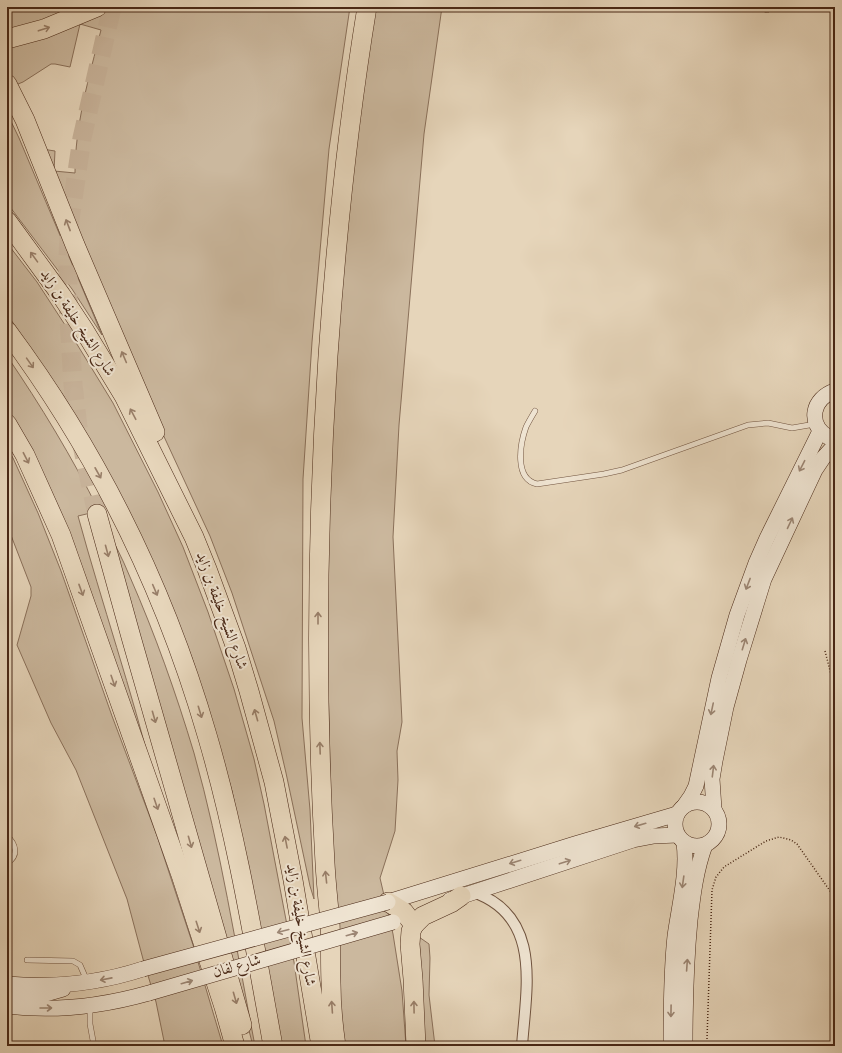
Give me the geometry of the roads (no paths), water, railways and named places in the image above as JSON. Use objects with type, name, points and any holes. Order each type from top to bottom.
[{"type":"highway","points":[[7,39],[44,29],[97,7]]},
{"type":"highway","points":[[336,1046],[332,1009],[330,925],[325,867],[322,798],[318,660],[319,523],[324,422],[337,240],[347,142],[367,7]]},
{"type":"highway","points":[[7,84],[25,120],[75,245],[161,447],[194,537]]},
{"type":"highway","name":"شارع الشيخ خليفة بن زايد","points":[[7,221],[61,295],[120,390],[140,426],[194,537],[236,648],[272,775],[293,880],[321,1046]]},
{"type":"highway","points":[[7,331],[48,389],[101,477],[136,546],[178,647],[207,735],[225,803],[251,925],[273,1046]]},
{"type":"highway","points":[[7,424],[25,455],[61,535],[181,875],[224,1007],[235,1046]]},
{"type":"highway","points":[[97,514],[248,1046]]},
{"type":"highway","points":[[405,921],[423,916],[467,894]]},
{"type":"highway","points":[[388,902],[399,908],[410,937],[416,1046]]},
{"type":"street","points":[[835,391],[825,396],[817,404],[815,417],[818,427],[829,438],[835,440]]},
{"type":"street","points":[[671,1046],[672,970],[685,863],[681,839],[675,824],[681,810],[696,786],[719,678],[746,589],[770,531],[818,427]]},
{"type":"street","points":[[714,810],[712,778],[716,752],[739,660],[759,595],[771,564],[815,470],[823,458],[835,445]]},
{"type":"street","points":[[467,894],[633,840],[654,836],[681,839],[694,847],[705,845],[714,839],[719,830],[719,819],[710,806],[700,802],[694,802],[681,810]]},
{"type":"street","name":"شارع لفان","points":[[7,984],[34,985],[80,983],[144,969],[388,902],[681,810]]},
{"type":"street","points":[[685,1046],[686,976],[689,933],[694,884],[705,845]]},
{"type":"street","points":[[467,894],[492,900],[508,914],[515,923],[523,942],[527,973],[522,1046]]},
{"type":"street","name":"شارع لفان","points":[[9,1005],[54,1008],[90,1005],[133,997],[405,921]]},
{"type":"street","points":[[9,1005],[16,998],[36,997],[80,983]]},
{"type":"lane","points":[[759,7],[767,10]]},
{"type":"lane","points":[[536,411],[526,427],[521,454],[525,477],[537,484],[622,470],[748,426],[768,423],[792,428],[818,427]]},
{"type":"lane","points":[[7,836],[12,840],[16,853],[14,858],[7,863]]},
{"type":"lane","points":[[27,960],[73,961],[80,965],[80,983]]},
{"type":"lane","points":[[90,1005],[90,1024],[94,1046]]},
{"type":"tunnel","points":[[97,514],[78,427],[73,385],[68,300],[68,257],[70,219],[82,138],[112,7]]}]
